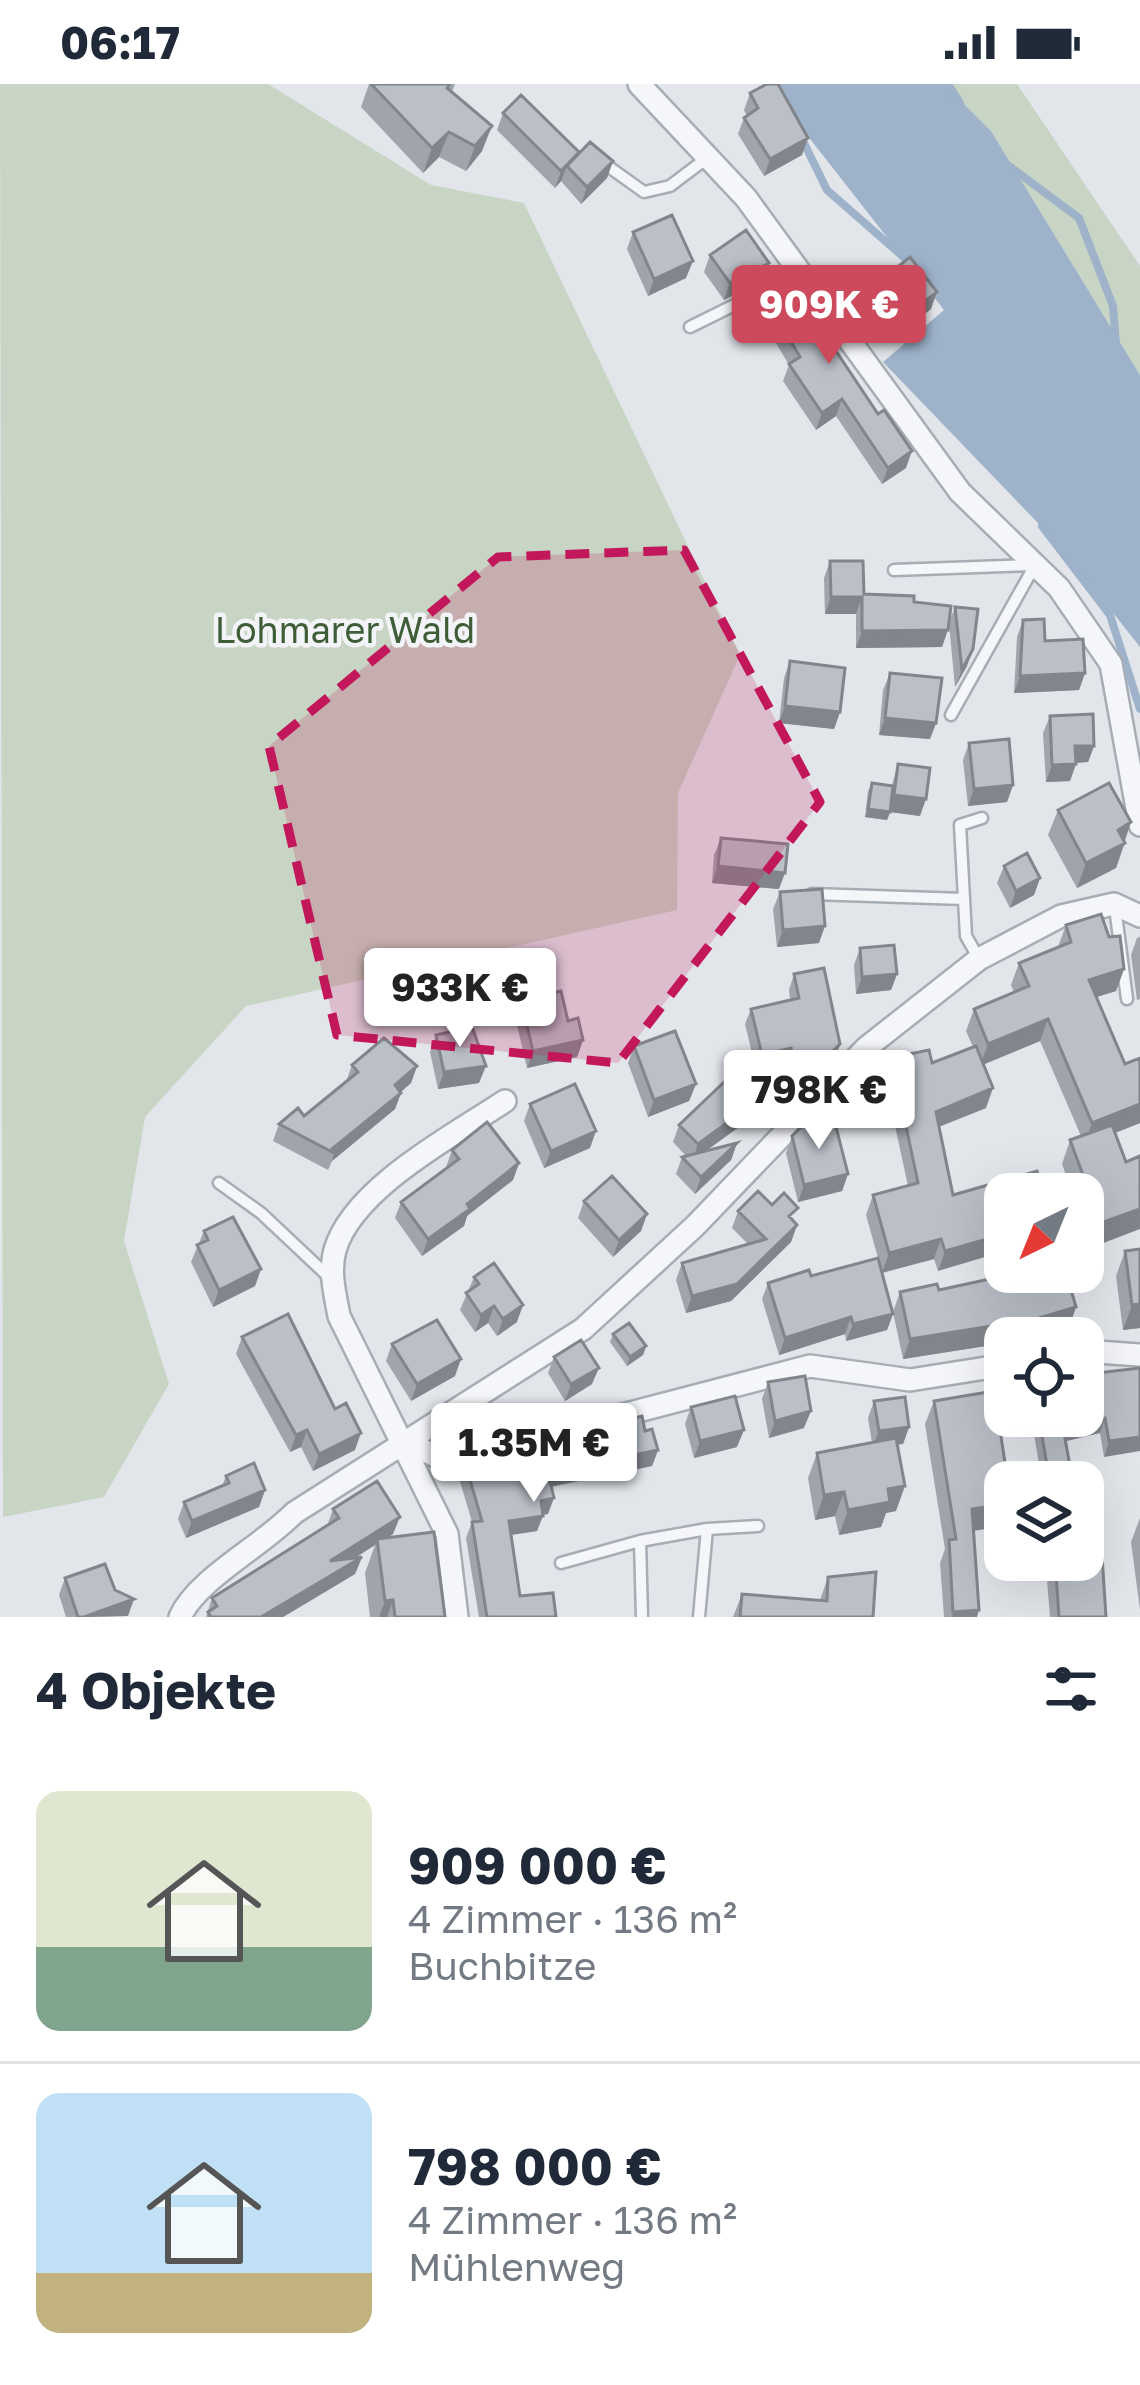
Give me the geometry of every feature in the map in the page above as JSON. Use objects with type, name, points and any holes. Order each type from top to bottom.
[{"type":"street","points":[[639,84],[803,270],[960,491],[1059,588],[1112,664],[1140,825]]},
{"type":"street","points":[[181,1617],[191,1593],[262,1546],[294,1513],[583,1328],[695,1226],[866,1048],[979,959],[1061,916],[1114,904],[1140,916]]},
{"type":"street","points":[[458,1617],[447,1534],[405,1441],[339,1316],[332,1280],[335,1250],[351,1218],[424,1155],[505,1101]]},
{"type":"street","points":[[1104,1352],[1140,1355]]},
{"type":"street","points":[[405,1441],[441,1459],[462,1456],[810,1366],[910,1380],[984,1368]]},
{"type":"lane","points":[[590,152],[644,192],[670,186],[707,158]]},
{"type":"lane","points":[[690,327],[803,270]]},
{"type":"lane","points":[[895,570],[1035,565]]},
{"type":"lane","points":[[951,716],[1035,565]]},
{"type":"lane","points":[[979,959],[966,936],[960,825],[982,818]]},
{"type":"lane","points":[[806,893],[964,899]]},
{"type":"lane","points":[[1114,904],[1127,999]]},
{"type":"lane","points":[[219,1183],[332,1280]]},
{"type":"lane","points":[[561,1563],[640,1540],[758,1526]]},
{"type":"lane","points":[[699,1617],[707,1529]]},
{"type":"lane","points":[[640,1540],[642,1617]]},
{"type":"highlighted area","points":[[684,550],[820,802],[618,1063],[337,1035],[269,746],[498,557]]},
{"type":"green space","name":"Lohmarer Wald","points":[[0,84],[268,84],[431,185],[524,203],[740,655],[678,793],[677,910],[246,1006],[145,1117],[124,1241],[169,1384],[104,1497],[3,1517]]},
{"type":"green space","points":[[944,84],[1017,84],[1140,266],[1140,375],[991,131]]},
{"type":"water","points":[[767,84],[944,84],[991,131],[1140,375],[1140,647],[1061,547],[883,362],[944,310]]},
{"type":"building","points":[[371,84],[450,84],[447,88],[492,126],[475,146],[449,132],[432,148]]},
{"type":"building","points":[[778,84],[808,138],[770,159],[744,118],[758,108],[750,93]]},
{"type":"building","points":[[521,95],[579,152],[561,171],[503,113]]},
{"type":"building","points":[[590,142],[613,161],[587,187],[567,166]]},
{"type":"building","points":[[672,215],[693,261],[654,279],[633,232]]},
{"type":"building","points":[[746,230],[769,263],[730,283],[710,255]]},
{"type":"building","points":[[910,257],[937,292],[908,314],[881,280]]},
{"type":"building","points":[[799,275],[824,317],[816,321],[878,414],[884,410],[912,451],[888,468],[842,399],[822,413],[789,364],[800,357],[760,289]]},
{"type":"building","points":[[830,561],[863,561],[864,594],[914,596],[914,602],[951,606],[948,630],[862,631],[862,597],[831,597]]},
{"type":"building","points":[[955,607],[978,609],[973,649],[962,670]]},
{"type":"building","points":[[1044,619],[1045,641],[1083,639],[1085,673],[1020,676],[1023,620]]},
{"type":"building","points":[[790,661],[845,668],[840,712],[785,706]]},
{"type":"building","points":[[890,673],[942,678],[936,723],[885,718]]},
{"type":"building","points":[[1093,714],[1094,746],[1075,746],[1076,764],[1052,765],[1050,716]]},
{"type":"building","points":[[1009,739],[1013,785],[974,789],[969,743]]},
{"type":"building","points":[[898,764],[930,768],[926,799],[894,795]]},
{"type":"building","points":[[872,783],[893,786],[890,812],[868,809]]},
{"type":"building","points":[[1109,783],[1131,822],[1118,830],[1125,843],[1086,863],[1058,810]]},
{"type":"building","points":[[721,838],[788,844],[785,873],[718,866]]},
{"type":"building","points":[[1027,853],[1040,878],[1016,891],[1004,866]]},
{"type":"building","points":[[822,889],[825,926],[783,930],[780,892]]},
{"type":"building","points":[[1101,914],[1109,937],[1120,936],[1124,969],[1089,980],[1125,1064],[1140,1058],[1140,1104],[1092,1123],[1048,1019],[988,1044],[974,1009],[1029,986],[1019,963],[1071,942],[1066,925]]},
{"type":"building","points":[[894,945],[897,974],[862,977],[860,948]]},
{"type":"building","points":[[824,968],[840,1044],[831,1053],[792,1059],[791,1048],[762,1055],[751,1009],[799,998],[794,974]]},
{"type":"building","points":[[561,991],[568,1021],[578,1018],[583,1040],[533,1051],[521,1000]]},
{"type":"building","points":[[472,1027],[486,1066],[444,1072],[436,1035]]},
{"type":"building","points":[[675,1031],[696,1084],[654,1100],[634,1046]]},
{"type":"building","points":[[384,1038],[417,1066],[395,1085],[401,1093],[332,1149],[334,1153],[279,1124],[298,1108],[304,1116],[358,1072],[352,1065]]},
{"type":"building","points":[[976,1046],[993,1088],[936,1112],[953,1195],[984,1186],[984,1240],[945,1251],[941,1239],[889,1253],[873,1195],[918,1183],[899,1093],[873,1098],[870,1062],[929,1050],[932,1063]]},
{"type":"building","points":[[742,1065],[764,1096],[698,1144],[679,1125]]},
{"type":"building","points":[[575,1084],[596,1131],[551,1151],[530,1104]]},
{"type":"building","points":[[834,1119],[848,1174],[804,1185],[792,1136],[801,1127]]},
{"type":"building","points":[[487,1122],[519,1163],[467,1204],[470,1209],[428,1239],[401,1202],[459,1159],[452,1150]]},
{"type":"building","points":[[1112,1125],[1126,1162],[1140,1156],[1140,1209],[1104,1222],[1104,1173],[1082,1173],[1070,1140]]},
{"type":"building","points":[[737,1143],[701,1177],[682,1157]]},
{"type":"building","points":[[612,1176],[647,1214],[619,1240],[584,1201]]},
{"type":"building","points":[[758,1191],[772,1205],[784,1193],[798,1208],[789,1216],[797,1225],[737,1284],[692,1296],[682,1263],[766,1239],[738,1211]]},
{"type":"building","points":[[233,1217],[261,1269],[219,1290],[197,1245],[208,1240],[204,1231]]},
{"type":"building","points":[[1140,1249],[1140,1304],[1132,1305],[1125,1251]]},
{"type":"building","points":[[878,1258],[893,1314],[853,1324],[851,1317],[785,1338],[768,1283]]},
{"type":"building","points":[[494,1263],[523,1305],[503,1319],[494,1306],[481,1315],[466,1293],[479,1284],[474,1277]]},
{"type":"building","points":[[984,1280],[984,1293],[1072,1293],[1076,1307],[1043,1317],[984,1317],[984,1327],[910,1339],[900,1292],[937,1284],[939,1290]]},
{"type":"building","points":[[288,1314],[335,1409],[346,1403],[361,1433],[319,1454],[307,1430],[296,1435],[242,1337]]},
{"type":"building","points":[[437,1320],[461,1359],[417,1384],[392,1344]]},
{"type":"building","points":[[629,1323],[646,1346],[630,1357],[613,1334]]},
{"type":"building","points":[[581,1340],[599,1368],[571,1384],[554,1357]]},
{"type":"building","points":[[1140,1368],[1140,1437],[1109,1441],[1104,1372]]},
{"type":"building","points":[[805,1376],[811,1411],[775,1421],[768,1382]]},
{"type":"building","points":[[984,1393],[984,1437],[1001,1437],[1005,1461],[984,1461],[984,1507],[972,1509],[979,1610],[953,1612],[949,1540],[956,1539],[934,1401]]},
{"type":"building","points":[[735,1396],[744,1430],[700,1441],[691,1407]]},
{"type":"building","points":[[905,1397],[909,1427],[879,1431],[874,1401]]},
{"type":"building","points":[[642,1416],[645,1431],[652,1429],[658,1450],[548,1473],[554,1498],[541,1501],[543,1516],[509,1521],[520,1596],[553,1593],[556,1617],[487,1617],[472,1522],[482,1521],[465,1463],[502,1453],[504,1461],[554,1448],[551,1439]]},
{"type":"building","points":[[1042,1437],[1065,1437],[1069,1461],[1046,1461]]},
{"type":"building","points":[[896,1438],[905,1486],[888,1489],[890,1502],[848,1510],[844,1492],[824,1495],[817,1453]]},
{"type":"building","points":[[254,1463],[265,1490],[192,1521],[184,1502],[229,1483],[226,1476]]},
{"type":"building","points":[[377,1481],[400,1517],[330,1561],[362,1557],[261,1617],[211,1617],[208,1612],[217,1606],[212,1598],[339,1518],[333,1509]]},
{"type":"building","points":[[434,1532],[445,1617],[395,1617],[393,1600],[385,1601],[377,1539]]},
{"type":"building","points":[[105,1564],[115,1590],[134,1599],[78,1617],[65,1578]]},
{"type":"building","points":[[876,1572],[873,1617],[740,1617],[742,1594],[827,1601],[828,1577]]},
{"type":"building","points":[[1056,1581],[1104,1581],[1106,1617],[1059,1617]]},
{"type":"waterway","points":[[948,84],[960,103]]},
{"type":"waterway","points":[[802,139],[827,190],[908,261]]},
{"type":"waterway","points":[[1009,166],[1079,218],[1113,306],[1116,344]]},
{"type":"waterway","points":[[1042,526],[1110,615],[1140,709]]}]
